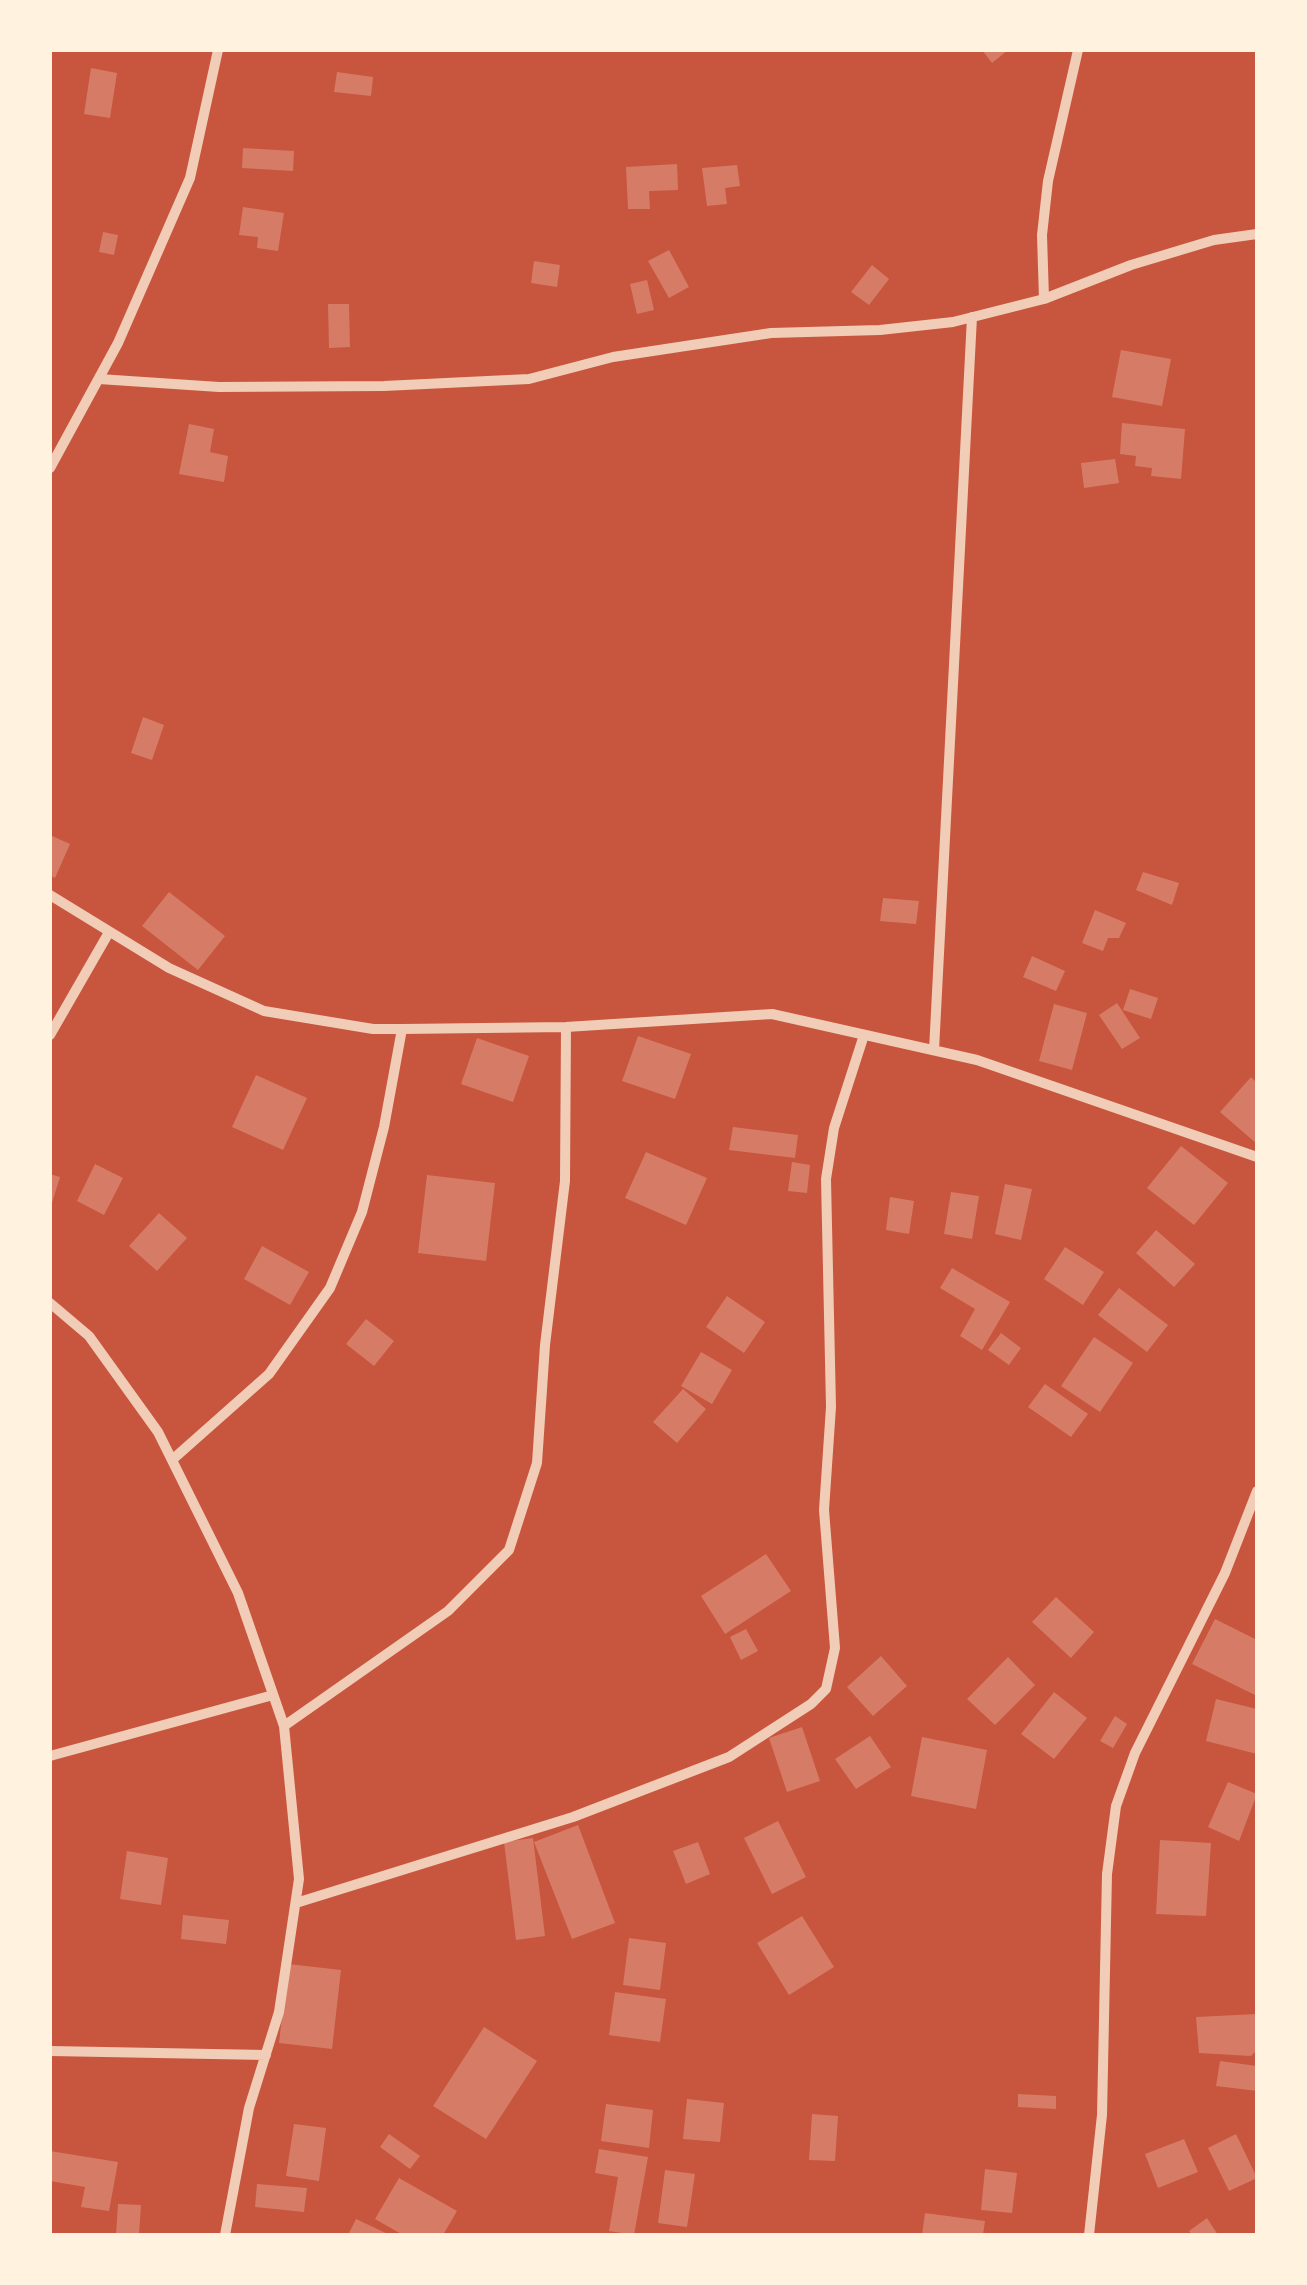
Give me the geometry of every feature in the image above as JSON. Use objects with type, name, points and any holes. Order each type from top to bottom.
[{"type":"street","points":[[50,468],[99,378],[190,178],[218,50]]},
{"type":"street","points":[[1044,300],[1042,235],[1048,180],[1078,50]]},
{"type":"street","points":[[99,378],[220,387],[384,386],[529,379],[613,357],[771,333],[880,330],[972,317],[1044,300],[1131,265],[1214,240],[1257,234]]},
{"type":"street","points":[[934,1050],[972,317]]},
{"type":"street","points":[[50,895],[168,968],[264,1010],[402,1029],[566,1027],[772,1014],[977,1060],[1257,1157]]},
{"type":"street","points":[[50,1035],[108,934]]},
{"type":"street","points":[[284,1726],[448,1612],[509,1550],[537,1463],[544,1345],[565,1181],[566,1027]]},
{"type":"street","points":[[172,1460],[269,1374],[330,1288],[362,1212],[384,1127],[402,1029]]},
{"type":"street","points":[[296,1904],[573,1817],[730,1757],[811,1704],[826,1689],[835,1648],[824,1510],[831,1408],[826,1179],[841,1100],[864,1035]]},
{"type":"street","points":[[50,1303],[89,1336],[158,1432],[238,1593],[284,1726],[299,1879],[279,2012],[250,2108],[225,2235]]},
{"type":"street","points":[[1090,2235],[1102,2115],[1107,1874],[1116,1806],[1136,1753],[1226,1573],[1257,1491]]},
{"type":"street","points":[[50,1756],[274,1695]]},
{"type":"street","points":[[50,2052],[266,2054]]},
{"type":"building","points":[[982,50],[1008,50],[992,63]]},
{"type":"building","points":[[91,68],[117,73],[110,118],[84,114]]},
{"type":"building","points":[[337,72],[373,77],[371,96],[334,92]]},
{"type":"building","points":[[243,148],[294,151],[293,171],[242,168]]},
{"type":"building","points":[[677,164],[678,190],[649,191],[650,209],[628,209],[626,167]]},
{"type":"building","points":[[737,165],[740,186],[725,188],[727,204],[707,206],[702,168]]},
{"type":"building","points":[[243,207],[284,213],[278,251],[257,248],[258,237],[239,235]]},
{"type":"building","points":[[103,232],[118,235],[114,255],[99,252]]},
{"type":"building","points":[[669,250],[689,287],[669,298],[648,261]]},
{"type":"building","points":[[534,261],[560,265],[557,287],[531,283]]},
{"type":"building","points":[[872,265],[889,279],[869,305],[851,292]]},
{"type":"building","points":[[647,280],[654,310],[637,314],[630,284]]},
{"type":"building","points":[[328,304],[349,304],[350,347],[329,348]]},
{"type":"building","points":[[1121,350],[1171,359],[1162,406],[1112,397]]},
{"type":"building","points":[[1122,423],[1185,429],[1181,479],[1151,476],[1152,468],[1135,466],[1136,456],[1120,454]]},
{"type":"building","points":[[189,424],[214,429],[210,452],[228,456],[224,482],[179,474]]},
{"type":"building","points":[[1115,459],[1119,483],[1084,488],[1081,463]]},
{"type":"building","points":[[143,717],[164,725],[152,760],[131,753]]},
{"type":"building","points":[[50,835],[70,844],[55,878],[50,875]]},
{"type":"building","points":[[1143,872],[1179,883],[1172,905],[1136,890]]},
{"type":"building","points":[[169,892],[225,936],[198,970],[142,926]]},
{"type":"building","points":[[883,898],[919,901],[916,924],[880,921]]},
{"type":"building","points":[[1095,910],[1126,923],[1119,938],[1108,938],[1103,951],[1082,943]]},
{"type":"building","points":[[1032,956],[1065,971],[1056,991],[1023,977]]},
{"type":"building","points":[[1130,989],[1158,998],[1151,1019],[1123,1010]]},
{"type":"building","points":[[1117,1003],[1140,1038],[1122,1049],[1099,1015]]},
{"type":"building","points":[[1054,1004],[1087,1013],[1072,1070],[1039,1061]]},
{"type":"building","points":[[638,1036],[691,1054],[675,1099],[622,1081]]},
{"type":"building","points":[[477,1038],[529,1056],[513,1102],[461,1084]]},
{"type":"building","points":[[256,1075],[307,1098],[283,1150],[232,1127]]},
{"type":"building","points":[[1251,1077],[1257,1083],[1257,1144],[1220,1112]]},
{"type":"building","points":[[733,1127],[798,1135],[795,1158],[729,1150]]},
{"type":"building","points":[[1181,1146],[1228,1183],[1194,1225],[1147,1188]]},
{"type":"building","points":[[646,1152],[707,1178],[686,1225],[625,1198]]},
{"type":"building","points":[[792,1162],[810,1165],[807,1193],[788,1191]]},
{"type":"building","points":[[95,1164],[123,1178],[104,1215],[77,1201]]},
{"type":"building","points":[[50,1174],[60,1177],[51,1206],[50,1206]]},
{"type":"building","points":[[427,1175],[495,1183],[486,1261],[418,1253]]},
{"type":"building","points":[[1005,1184],[1032,1189],[1021,1240],[995,1234]]},
{"type":"building","points":[[951,1192],[979,1196],[972,1239],[944,1234]]},
{"type":"building","points":[[890,1197],[914,1201],[909,1234],[886,1230]]},
{"type":"building","points":[[159,1213],[187,1238],[157,1271],[129,1246]]},
{"type":"building","points":[[1156,1230],[1195,1264],[1174,1287],[1136,1253]]},
{"type":"building","points":[[262,1246],[309,1272],[290,1305],[244,1279]]},
{"type":"building","points":[[1065,1247],[1104,1272],[1083,1305],[1044,1279]]},
{"type":"building","points":[[952,1268],[1010,1302],[982,1350],[960,1336],[975,1309],[940,1288]]},
{"type":"building","points":[[1119,1288],[1168,1325],[1147,1352],[1098,1315]]},
{"type":"building","points":[[727,1296],[765,1322],[744,1353],[706,1327]]},
{"type":"building","points":[[366,1319],[394,1341],[374,1366],[346,1344]]},
{"type":"building","points":[[1001,1333],[1021,1348],[1009,1365],[988,1350]]},
{"type":"building","points":[[1094,1337],[1133,1363],[1100,1412],[1061,1386]]},
{"type":"building","points":[[701,1352],[732,1370],[712,1404],[681,1386]]},
{"type":"building","points":[[1045,1384],[1088,1414],[1071,1437],[1028,1407]]},
{"type":"building","points":[[683,1389],[706,1409],[677,1443],[653,1422]]},
{"type":"building","points":[[766,1554],[791,1591],[725,1634],[701,1596]]},
{"type":"building","points":[[1056,1597],[1094,1632],[1071,1658],[1032,1622]]},
{"type":"building","points":[[1215,1619],[1257,1640],[1257,1696],[1192,1664]]},
{"type":"building","points":[[746,1629],[758,1651],[741,1660],[730,1637]]},
{"type":"building","points":[[881,1656],[907,1686],[873,1716],[847,1687]]},
{"type":"building","points":[[1008,1657],[1035,1685],[995,1725],[967,1699]]},
{"type":"building","points":[[1054,1692],[1087,1718],[1054,1759],[1021,1734]]},
{"type":"building","points":[[1216,1699],[1257,1709],[1257,1754],[1206,1741]]},
{"type":"building","points":[[1115,1716],[1127,1724],[1113,1748],[1100,1741]]},
{"type":"building","points":[[802,1727],[820,1781],[787,1792],[769,1738]]},
{"type":"building","points":[[870,1736],[891,1767],[856,1789],[835,1759]]},
{"type":"building","points":[[922,1737],[987,1750],[976,1809],[911,1796]]},
{"type":"building","points":[[1228,1782],[1257,1794],[1239,1841],[1208,1827]]},
{"type":"building","points":[[778,1821],[806,1877],[772,1894],[744,1838]]},
{"type":"building","points":[[578,1825],[615,1923],[572,1939],[534,1842]]},
{"type":"building","points":[[533,1838],[545,1936],[516,1940],[504,1842]]},
{"type":"building","points":[[1160,1840],[1211,1843],[1206,1916],[1156,1914]]},
{"type":"building","points":[[698,1842],[710,1874],[686,1884],[673,1851]]},
{"type":"building","points":[[127,1851],[168,1858],[161,1905],[120,1899]]},
{"type":"building","points":[[183,1915],[229,1920],[226,1944],[181,1939]]},
{"type":"building","points":[[802,1916],[834,1967],[789,1995],[757,1943]]},
{"type":"building","points":[[629,1938],[666,1943],[660,1990],[623,1985]]},
{"type":"building","points":[[288,1964],[341,1970],[332,2049],[279,2043]]},
{"type":"building","points":[[615,1992],[666,1999],[660,2042],[609,2035]]},
{"type":"building","points":[[1257,2014],[1257,2050],[1251,2056],[1199,2053],[1196,2017]]},
{"type":"building","points":[[484,2027],[537,2061],[486,2139],[433,2106]]},
{"type":"building","points":[[1220,2061],[1257,2066],[1257,2091],[1216,2086]]},
{"type":"building","points":[[1018,2094],[1056,2096],[1056,2109],[1018,2107]]},
{"type":"building","points":[[687,2099],[724,2103],[720,2142],[683,2139]]},
{"type":"building","points":[[606,2104],[653,2110],[649,2148],[601,2141]]},
{"type":"building","points":[[812,2114],[838,2116],[835,2161],[809,2160]]},
{"type":"building","points":[[294,2124],[326,2128],[319,2181],[286,2176]]},
{"type":"building","points":[[389,2134],[420,2156],[410,2169],[380,2147]]},
{"type":"building","points":[[1236,2134],[1257,2178],[1229,2191],[1208,2148]]},
{"type":"building","points":[[1184,2139],[1198,2172],[1158,2188],[1145,2154]]},
{"type":"building","points":[[599,2149],[648,2157],[634,2235],[609,2231],[618,2177],[595,2173]]},
{"type":"building","points":[[50,2151],[118,2162],[109,2211],[81,2207],[85,2187],[50,2181]]},
{"type":"building","points":[[985,2169],[1017,2173],[1012,2213],[981,2210]]},
{"type":"building","points":[[665,2170],[695,2174],[687,2227],[658,2223]]},
{"type":"building","points":[[399,2178],[457,2211],[443,2235],[403,2235],[375,2219]]},
{"type":"building","points":[[257,2184],[307,2188],[304,2212],[255,2207]]},
{"type":"building","points":[[118,2204],[141,2205],[139,2235],[116,2235]]},
{"type":"building","points":[[925,2213],[985,2221],[983,2235],[922,2235]]},
{"type":"building","points":[[1207,2218],[1218,2235],[1192,2235],[1189,2231]]},
{"type":"building","points":[[356,2219],[390,2235],[348,2235]]}]
